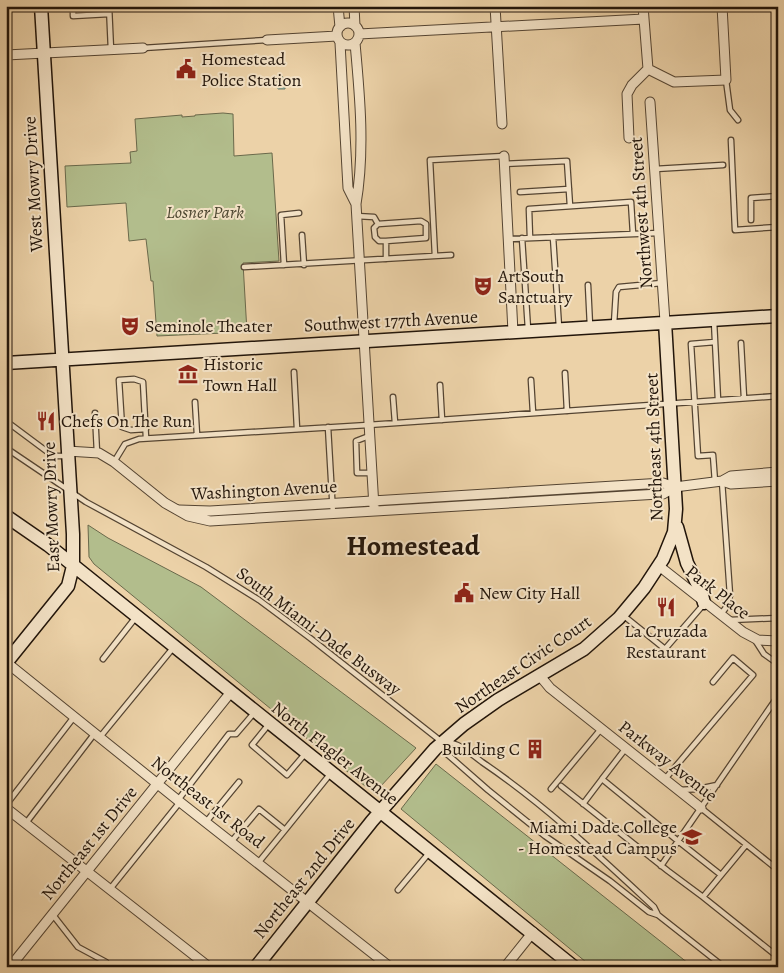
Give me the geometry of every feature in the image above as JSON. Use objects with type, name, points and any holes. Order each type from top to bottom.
[{"type":"street","name":"West Mowry Drive","points":[[41,6],[62,359]]},
{"type":"street","points":[[338,6],[340,27],[338,40],[348,188],[356,204]]},
{"type":"street","points":[[354,6],[362,140],[356,216],[374,512]]},
{"type":"street","points":[[495,6],[502,124]]},
{"type":"street","points":[[643,6],[648,69],[674,82],[726,80],[722,6]]},
{"type":"street","points":[[340,27],[345,23],[356,34],[644,19]]},
{"type":"street","points":[[268,40],[338,40],[348,46],[356,34]]},
{"type":"street","points":[[6,55],[143,48]]},
{"type":"street","name":"Northwest 4th Street","points":[[629,138],[627,94],[632,85],[648,69]]},
{"type":"street","name":"Northwest 4th Street","points":[[650,102],[665,322]]},
{"type":"street","points":[[344,107],[360,106]]},
{"type":"street","points":[[504,160],[513,332]]},
{"type":"street","points":[[347,167],[359,167]]},
{"type":"street","name":"Southwest 177th Avenue","points":[[6,363],[778,316]]},
{"type":"street","name":"Northeast 4th Street","points":[[659,566],[670,545],[676,519],[665,322]]},
{"type":"street","name":"East Mowry Drive","points":[[6,662],[68,586],[73,566],[62,359]]},
{"type":"street","points":[[67,454],[97,453],[114,462],[152,495],[176,510]]},
{"type":"street","name":"Washington Avenue","points":[[718,482],[731,476],[778,472]]},
{"type":"street","name":"Washington Avenue","points":[[176,510],[210,511],[663,483],[675,487],[718,482],[732,484],[778,481]]},
{"type":"street","name":"Washington Avenue","points":[[176,510],[196,519],[210,521],[664,494],[675,487]]},
{"type":"street","name":"North Flagler Avenue","points":[[6,516],[48,545],[533,932],[574,967]]},
{"type":"street","points":[[676,519],[687,563],[701,591],[704,603]]},
{"type":"street","name":"Park Place","points":[[659,566],[723,618],[754,638]]},
{"type":"street","name":"Northeast Civic Court","points":[[381,811],[442,742],[498,700],[588,646],[622,614],[644,588],[659,566]]},
{"type":"street","points":[[754,638],[778,641]]},
{"type":"street","name":"Northeast 1st Road","points":[[6,662],[390,967]]},
{"type":"street","name":"Parkway Avenue","points":[[540,676],[550,688],[701,808]]},
{"type":"street","name":"Northeast 1st Drive","points":[[12,964],[231,692]]},
{"type":"street","points":[[6,807],[209,967]]},
{"type":"street","name":"Northeast 2nd Drive","points":[[256,967],[381,811]]},
{"type":"street","points":[[504,967],[533,932]]},
{"type":"lane","points":[[73,6],[74,16],[109,14]]},
{"type":"lane","points":[[109,6],[111,50]]},
{"type":"lane","points":[[143,48],[268,40]]},
{"type":"lane","points":[[726,80],[730,110],[738,120]]},
{"type":"lane","points":[[731,140],[735,230],[778,226]]},
{"type":"lane","points":[[435,256],[430,160],[567,161],[570,206]]},
{"type":"lane","points":[[654,169],[723,164]]},
{"type":"lane","points":[[520,192],[569,189]]},
{"type":"lane","points":[[752,220],[751,198],[778,196]]},
{"type":"lane","points":[[530,238],[529,209],[631,202],[632,234]]},
{"type":"lane","points":[[284,265],[281,215],[299,213]]},
{"type":"lane","points":[[356,216],[374,217],[378,224]]},
{"type":"lane","points":[[421,221],[426,224],[426,238],[386,241],[378,241],[375,237],[374,228],[378,224],[421,221]]},
{"type":"lane","points":[[508,239],[659,233]]},
{"type":"lane","points":[[302,235],[304,265]]},
{"type":"lane","points":[[553,237],[559,329]]},
{"type":"lane","points":[[522,238],[528,331]]},
{"type":"lane","points":[[386,241],[386,259]]},
{"type":"lane","points":[[244,267],[451,255]]},
{"type":"lane","points":[[614,326],[616,292],[620,287],[662,283]]},
{"type":"lane","points":[[588,285],[590,327]]},
{"type":"lane","points":[[714,319],[718,400]]},
{"type":"lane","points":[[715,342],[692,344],[698,456],[713,455],[718,482],[730,595],[723,618],[778,618]]},
{"type":"lane","points":[[741,342],[744,398]]},
{"type":"lane","points":[[294,372],[297,429]]},
{"type":"lane","points":[[565,373],[567,411]]},
{"type":"lane","points":[[146,429],[131,430],[122,427],[119,380],[134,379],[143,382],[146,429],[146,438]]},
{"type":"lane","points":[[530,380],[533,413]]},
{"type":"lane","points":[[440,385],[442,420]]},
{"type":"lane","points":[[114,462],[125,444],[146,438],[368,425],[778,396]]},
{"type":"lane","points":[[393,397],[395,423]]},
{"type":"lane","points":[[195,402],[197,435]]},
{"type":"lane","points":[[95,413],[97,453]]},
{"type":"lane","points":[[6,420],[53,456],[67,454]]},
{"type":"lane","points":[[328,427],[333,514]]},
{"type":"lane","points":[[369,436],[356,441],[357,473],[371,473]]},
{"type":"lane","name":"South Miami-Dade Busway","points":[[6,448],[70,492],[206,566],[255,597],[442,742],[447,754],[545,836],[610,881],[649,912],[658,915],[724,967]]},
{"type":"lane","points":[[622,614],[665,649],[704,603]]},
{"type":"lane","points":[[103,660],[137,616]]},
{"type":"lane","name":"Park Place","points":[[754,638],[764,654],[778,664]]},
{"type":"lane","points":[[26,823],[98,735],[174,647]]},
{"type":"lane","points":[[665,778],[753,675],[733,658],[713,682]]},
{"type":"lane","points":[[661,866],[778,696]]},
{"type":"lane","points":[[110,889],[229,734],[236,734],[255,712]]},
{"type":"lane","points":[[6,807],[74,717]]},
{"type":"lane","points":[[269,723],[252,745],[287,775],[306,752]]},
{"type":"lane","points":[[552,790],[601,729]]},
{"type":"lane","name":"South Miami-Dade Busway","points":[[442,742],[454,743],[506,778],[591,848],[654,906],[658,915]]},
{"type":"lane","points":[[583,804],[626,748]]},
{"type":"lane","points":[[258,863],[332,773]]},
{"type":"lane","points":[[602,779],[721,875]]},
{"type":"lane","points":[[206,822],[239,782]]},
{"type":"lane","points":[[678,790],[698,789],[717,785]]},
{"type":"lane","points":[[561,786],[778,956]]},
{"type":"lane","name":"Parkway Avenue","points":[[701,808],[778,870]]},
{"type":"lane","points":[[231,842],[259,809],[285,830]]},
{"type":"lane","points":[[703,897],[746,845]]},
{"type":"lane","points":[[398,890],[430,851]]},
{"type":"lane","points":[[53,914],[78,947],[106,962]]},
{"type":"green space","name":"Losner Park","points":[[223,113],[233,114],[234,156],[272,153],[279,261],[243,263],[247,332],[157,336],[153,281],[151,281],[146,239],[129,241],[126,203],[67,207],[65,166],[131,163],[130,152],[137,151],[135,119]]},
{"type":"green space","points":[[88,525],[108,538],[201,587],[416,748],[380,787],[365,786],[94,564],[89,557]]},
{"type":"green space","points":[[436,764],[693,967],[592,967],[401,809]]},
{"type":"shaded area","points":[[279,76],[282,76],[285,80],[285,89],[278,89],[277,81]]},
{"type":"place","name":"Homestead Police Station","points":[[186,69]]},
{"type":"place","name":"ArtSouth Sanctuary","points":[[483,286]]},
{"type":"place","name":"Seminole Theater","points":[[130,326]]},
{"type":"place","name":"Historic Town Hall","points":[[188,374]]},
{"type":"place","name":"Chefs On The Run","points":[[46,421]]},
{"type":"place","name":"New City Hall","points":[[464,593]]},
{"type":"place","name":"La Cruzada Restaurant","points":[[666,607]]},
{"type":"place","name":"Building C","points":[[535,749]]},
{"type":"place","name":"Miami Dade College - Homestead Campus","points":[[692,837]]},
{"type":"district","name":"Homestead","points":[[413,546]]}]
